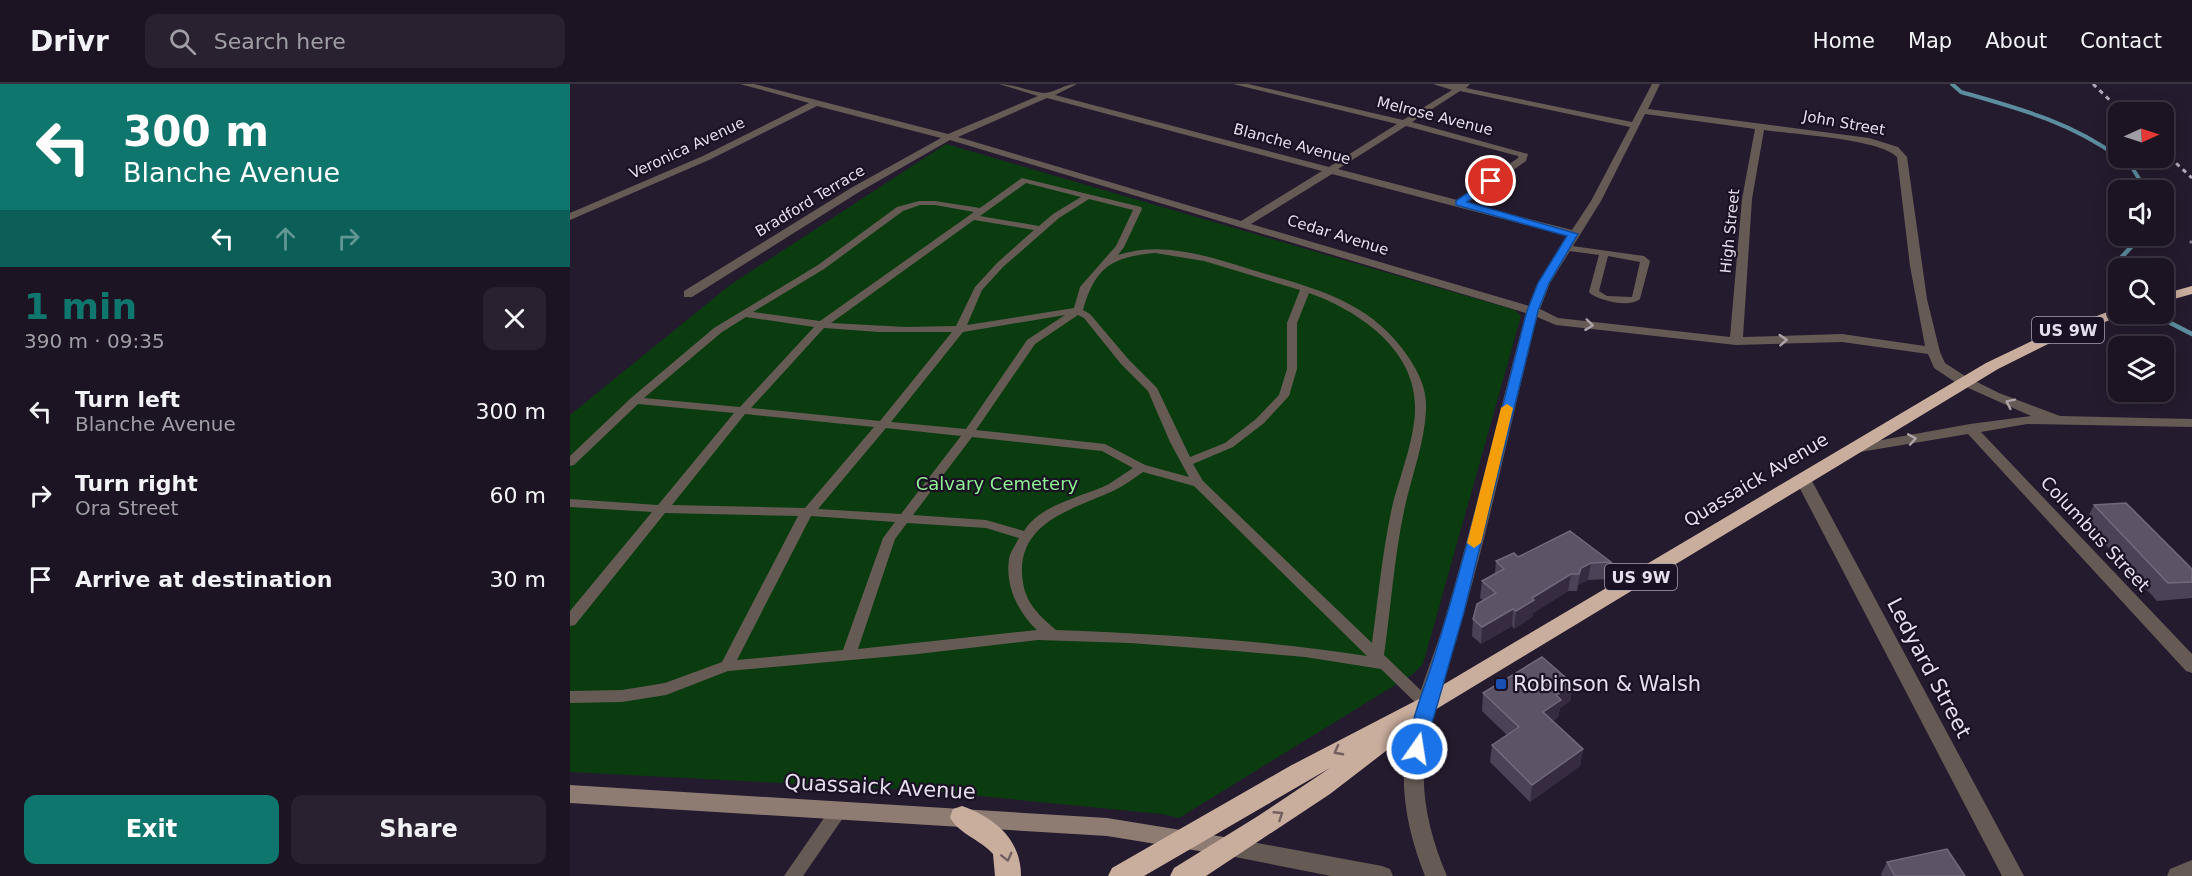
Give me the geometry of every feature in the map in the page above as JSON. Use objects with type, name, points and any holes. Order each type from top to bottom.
[{"type":"highway","points":[[2174,295],[2192,290]]},
{"type":"highway","name":"Quassaick Avenue","points":[[1185,838],[1298,773],[1427,705],[1804,481],[1966,381],[2019,352],[2108,316]]},
{"type":"highway","name":"Quassaick Avenue","points":[[1230,847],[1366,756],[1427,705]]},
{"type":"highway","points":[[962,817],[994,836],[1005,848],[1009,867],[1008,876]]},
{"type":"highway","name":"US 9W","points":[[1121,876],[1185,838]]},
{"type":"highway","name":"US 9W","points":[[1183,876],[1230,847]]},
{"type":"main road","name":"Quassaick Avenue","points":[[570,794],[1107,827],[1230,847]]},
{"type":"street","name":"Cedar Avenue","points":[[744,84],[949,137],[1533,311],[1556,321],[1736,341],[1842,338],[1932,351]]},
{"type":"street","name":"Blanche Avenue","points":[[1003,84],[1573,234]]},
{"type":"street","name":"Bradford Terrace","points":[[688,294],[855,190],[949,137],[1073,84]]},
{"type":"street","name":"Melrose Avenue","points":[[1237,84],[1405,123],[1523,154],[1523,159],[1460,203]]},
{"type":"street","points":[[1437,84],[1463,86],[1635,125]]},
{"type":"street","points":[[1436,876],[1418,824],[1414,793],[1414,764],[1419,735],[1456,612],[1533,311],[1544,283],[1596,201],[1656,84]]},
{"type":"street","points":[[1243,224],[1463,86]]},
{"type":"street","name":"Veronica Avenue","points":[[570,217],[706,158],[816,103]]},
{"type":"street","name":"John Street","points":[[1642,111],[1869,141],[1895,149],[1902,157],[1920,289],[1932,351]]},
{"type":"street","name":"High Street","points":[[1736,341],[1748,199],[1753,156],[1760,125]]},
{"type":"street","points":[[1932,351],[1940,365],[1966,381],[2025,410],[2055,419]]},
{"type":"street","points":[[1854,449],[2027,420],[2192,423]]},
{"type":"street","name":"Columbus Street","points":[[1970,428],[2192,666]]},
{"type":"street","name":"Ledyard Street","points":[[1804,481],[2013,876]]},
{"type":"street","points":[[1230,847],[1382,876]]},
{"type":"street","points":[[2178,876],[2192,870]]},
{"type":"lane","points":[[570,621],[742,411],[820,326],[1025,180],[1138,209],[1120,247],[1085,287],[1078,311],[1031,342],[969,433],[889,538],[849,655]]},
{"type":"lane","points":[[727,666],[802,519],[884,424],[960,329],[978,289],[1000,265],[1056,216],[1088,196]]},
{"type":"lane","points":[[570,462],[635,400],[718,330],[820,267],[900,209],[919,203],[935,203],[1041,229]]},
{"type":"lane","points":[[1565,248],[1604,253],[1644,260],[1637,297],[1634,300],[1605,299],[1593,291],[1604,253]]},
{"type":"lane","points":[[1110,260],[1140,252],[1161,251],[1223,263],[1306,288],[1355,310],[1385,335],[1402,354],[1417,379],[1421,406],[1417,441],[1401,495],[1381,660]]},
{"type":"lane","points":[[1187,462],[1229,445],[1260,421],[1284,396],[1292,369],[1292,323],[1306,288]]},
{"type":"lane","points":[[744,314],[820,326],[916,331],[960,329],[1078,311],[1088,316],[1125,362],[1153,390],[1198,483],[1427,705]]},
{"type":"lane","points":[[635,400],[1105,448],[1142,468],[1198,483]]},
{"type":"lane","points":[[1053,636],[1031,616],[1016,588],[1015,557],[1031,529],[1054,511],[1114,486],[1142,468]]},
{"type":"lane","points":[[570,503],[661,509],[808,512],[986,524],[1027,536]]},
{"type":"lane","points":[[570,697],[622,696],[666,689],[727,666],[1038,635],[1236,646],[1381,660]]},
{"type":"lane","points":[[793,876],[839,810]]},
{"type":"green space","name":"Calvary Cemetery","points":[[946,144],[1515,310],[1521,316],[1423,664],[1413,674],[1179,818],[1162,814],[918,790],[570,772],[570,415],[730,285]]},
{"type":"building","points":[[2126,503],[2192,569],[2192,582],[2168,583],[2094,505]]},
{"type":"building","points":[[1570,531],[1611,562],[1591,563],[1581,568],[1579,574],[1571,574],[1532,598],[1534,600],[1516,611],[1513,609],[1482,627],[1473,619],[1477,604],[1496,593],[1482,581],[1504,569],[1496,561],[1514,553],[1518,557]]},
{"type":"building","points":[[1542,657],[1573,684],[1556,695],[1561,700],[1543,712],[1583,749],[1532,785],[1492,745],[1519,727],[1483,693]]},
{"type":"building","points":[[1947,849],[1965,876],[1895,876],[1887,862]]},
{"type":"waterway","points":[[1952,84],[1961,92],[2023,110],[2062,125],[2108,150]]},
{"type":"waterway","points":[[2132,168],[2140,180]]},
{"type":"waterway","points":[[2121,258],[2132,246]]},
{"type":"waterway","points":[[2172,324],[2192,334]]},
{"type":"railway","points":[[2093,84],[2112,102]]},
{"type":"railway","points":[[2174,161],[2192,178]]},
{"type":"slow traffic","points":[[1474,543],[1507,408]]},
{"type":"place","name":"Robinson & Walsh","points":[[1501,684]]},
{"type":"route","points":[[1417,749],[1423,720],[1456,612],[1533,311],[1544,283],[1573,234],[1460,203],[1491,181]]}]
